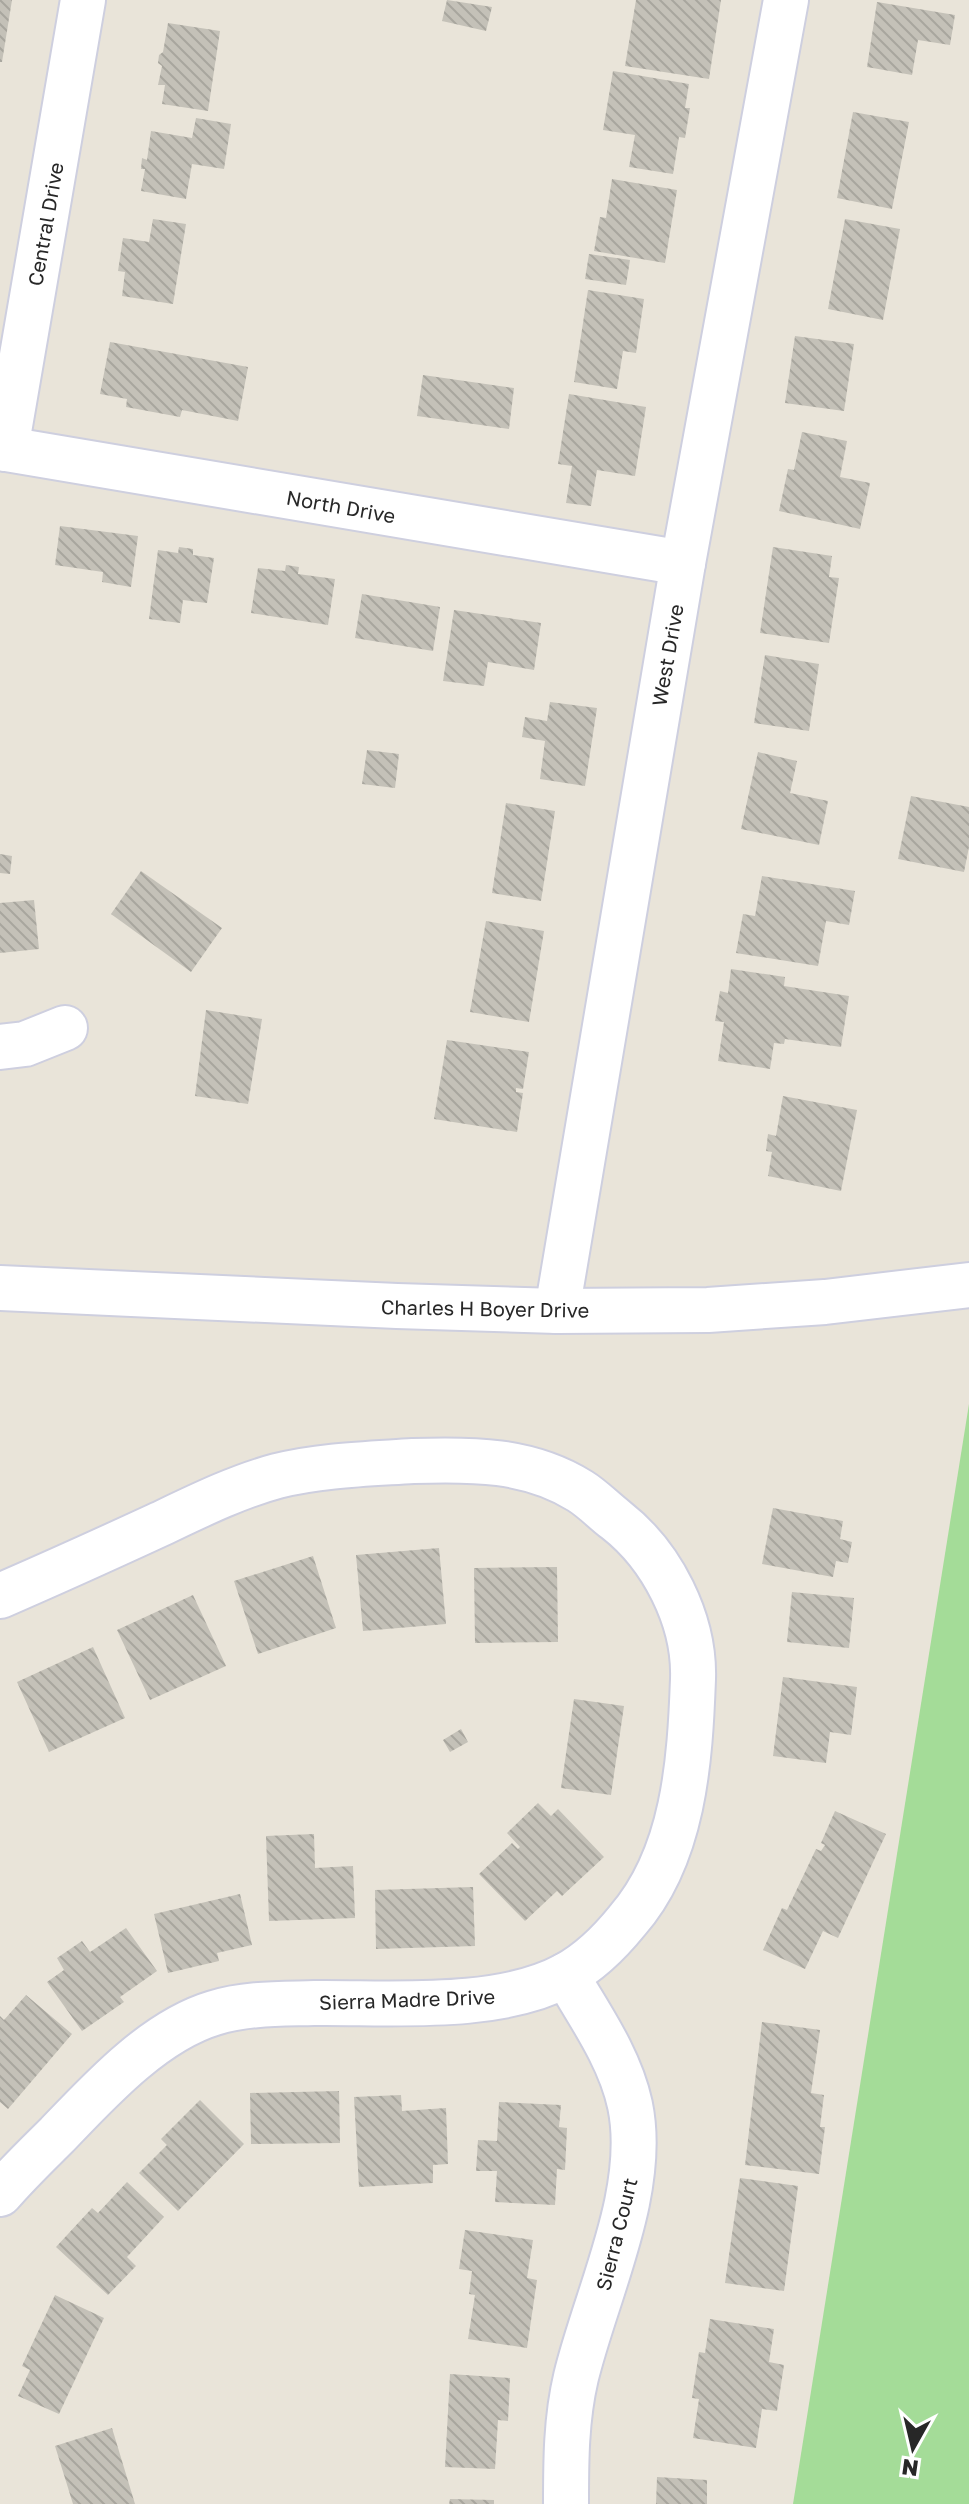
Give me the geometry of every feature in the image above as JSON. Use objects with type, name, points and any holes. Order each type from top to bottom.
[{"type":"street","name":"Central Drive","points":[[3,448],[83,0]]},
{"type":"street","name":"West Drive","points":[[557,1311],[683,563],[786,0]]},
{"type":"street","name":"North Drive","points":[[3,448],[683,563]]},
{"type":"street","points":[[0,1047],[25,1044],[65,1028]]},
{"type":"street","name":"Charles H Boyer Drive","points":[[0,1288],[557,1311],[708,1310],[825,1302],[969,1285]]},
{"type":"street","name":"Sierra Madre Drive","points":[[0,1596],[213,1499],[275,1477],[347,1465],[485,1461],[535,1470],[580,1491],[628,1529],[665,1577],[688,1636],[693,1666],[691,1728],[672,1839],[657,1877],[630,1918],[595,1956],[566,1975],[533,1989],[482,2000],[264,2004],[215,2013],[194,2021],[147,2049],[83,2107],[0,2194]]},
{"type":"street","name":"Sierra Court","points":[[566,1975],[614,2060],[630,2105],[634,2149],[625,2211],[576,2379],[567,2440],[566,2504]]},
{"type":"green space","points":[[969,1404],[969,2504],[793,2504]]},
{"type":"building","points":[[0,0],[12,0],[2,62],[0,62]]},
{"type":"building","points":[[447,0],[492,7],[486,31],[442,21]]},
{"type":"building","points":[[636,0],[721,0],[709,79],[625,66]]},
{"type":"building","points":[[877,2],[955,15],[950,45],[918,40],[912,75],[867,67]]},
{"type":"building","points":[[168,23],[220,31],[208,111],[162,104],[165,85],[158,85],[162,66],[158,63]]},
{"type":"building","points":[[613,71],[689,84],[685,108],[690,108],[685,138],[679,137],[673,174],[629,167],[635,135],[603,130]]},
{"type":"building","points":[[853,112],[909,122],[892,209],[837,198]]},
{"type":"building","points":[[196,118],[231,124],[224,169],[192,164],[186,199],[141,191],[145,169],[141,169],[142,158],[147,160],[151,131],[192,138]]},
{"type":"building","points":[[612,179],[677,190],[665,263],[594,251],[600,217],[606,218]]},
{"type":"building","points":[[153,219],[186,224],[173,304],[122,296],[125,272],[118,271],[123,238],[149,242]]},
{"type":"building","points":[[845,219],[900,229],[883,320],[828,309]]},
{"type":"building","points":[[589,254],[630,260],[626,285],[585,279]]},
{"type":"building","points":[[588,290],[644,299],[636,353],[623,351],[617,389],[574,382]]},
{"type":"building","points":[[795,336],[854,344],[844,411],[785,403]]},
{"type":"building","points":[[110,342],[248,367],[238,421],[182,410],[180,417],[126,407],[127,399],[100,394]]},
{"type":"building","points":[[423,375],[514,388],[509,429],[417,416]]},
{"type":"building","points":[[569,394],[646,407],[635,476],[597,470],[591,506],[566,503],[572,466],[558,464]]},
{"type":"building","points":[[802,432],[847,441],[840,477],[870,483],[860,529],[779,511],[788,469],[794,470]]},
{"type":"building","points":[[60,526],[138,536],[131,587],[102,582],[103,572],[55,565]]},
{"type":"building","points":[[179,547],[193,549],[193,555],[214,558],[207,603],[183,600],[180,623],[149,619],[158,550],[178,553]]},
{"type":"building","points":[[773,547],[832,556],[829,577],[839,578],[829,643],[760,633]]},
{"type":"building","points":[[286,565],[299,567],[298,574],[335,579],[328,625],[251,613],[258,568],[285,571]]},
{"type":"building","points":[[362,594],[440,607],[433,651],[355,638]]},
{"type":"building","points":[[454,610],[541,623],[534,670],[488,662],[484,686],[443,681]]},
{"type":"building","points":[[765,655],[819,664],[809,731],[754,723]]},
{"type":"building","points":[[550,702],[597,708],[585,786],[540,779],[545,741],[522,737],[525,717],[547,721]]},
{"type":"building","points":[[367,750],[399,754],[395,788],[362,784]]},
{"type":"building","points":[[758,752],[797,761],[790,793],[828,801],[819,845],[741,829]]},
{"type":"building","points":[[911,796],[969,807],[969,847],[964,872],[898,859]]},
{"type":"building","points":[[506,803],[555,811],[541,901],[492,893]]},
{"type":"building","points":[[0,854],[12,856],[10,874],[0,873]]},
{"type":"building","points":[[141,871],[222,928],[191,972],[111,914]]},
{"type":"building","points":[[762,876],[855,891],[849,925],[826,921],[818,966],[736,953],[743,914],[755,916]]},
{"type":"building","points":[[34,900],[39,949],[0,953],[0,903]]},
{"type":"building","points":[[486,921],[544,931],[529,1022],[470,1012]]},
{"type":"building","points":[[731,969],[785,977],[784,986],[849,996],[841,1047],[785,1039],[784,1044],[774,1043],[770,1069],[718,1061],[724,1022],[715,1021],[720,991],[728,993]]},
{"type":"building","points":[[206,1010],[262,1019],[248,1104],[195,1096]]},
{"type":"building","points":[[447,1040],[529,1052],[523,1089],[516,1088],[516,1092],[523,1093],[517,1132],[434,1119]]},
{"type":"building","points":[[783,1096],[857,1110],[841,1191],[768,1176],[772,1152],[766,1151],[768,1134],[776,1136]]},
{"type":"building","points":[[773,1508],[843,1521],[840,1539],[852,1542],[848,1563],[836,1561],[833,1577],[762,1564]]},
{"type":"building","points":[[439,1548],[446,1624],[363,1631],[356,1555]]},
{"type":"building","points":[[313,1556],[336,1628],[258,1654],[234,1581]]},
{"type":"building","points":[[557,1567],[558,1642],[475,1643],[474,1568]]},
{"type":"building","points":[[792,1592],[854,1598],[849,1648],[787,1642]]},
{"type":"building","points":[[193,1595],[226,1666],[150,1700],[117,1630]]},
{"type":"building","points":[[93,1647],[125,1718],[49,1752],[17,1682]]},
{"type":"building","points":[[783,1677],[857,1687],[851,1735],[830,1732],[826,1763],[773,1756]]},
{"type":"building","points":[[574,1699],[624,1706],[611,1795],[561,1788]]},
{"type":"building","points":[[461,1729],[468,1742],[450,1752],[443,1740]]},
{"type":"building","points":[[538,1803],[551,1816],[558,1809],[604,1857],[562,1896],[557,1891],[525,1921],[479,1874],[512,1843],[518,1849],[520,1847],[507,1833]]},
{"type":"building","points":[[835,1811],[886,1834],[838,1938],[823,1931],[805,1969],[763,1950],[782,1908],[787,1910],[816,1849],[821,1851],[825,1845],[821,1843]]},
{"type":"building","points":[[314,1834],[315,1868],[353,1866],[355,1918],[269,1921],[266,1836]]},
{"type":"building","points":[[473,1887],[475,1946],[376,1949],[375,1890]]},
{"type":"building","points":[[240,1894],[252,1945],[217,1953],[219,1961],[168,1973],[154,1914]]},
{"type":"building","points":[[126,1928],[157,1971],[120,1997],[124,2002],[82,2031],[47,1982],[64,1970],[57,1958],[82,1941],[90,1952]]},
{"type":"building","points":[[26,1995],[72,2034],[8,2109],[0,2102],[0,2016],[4,2020]]},
{"type":"building","points":[[762,2022],[820,2030],[811,2093],[824,2095],[820,2127],[825,2127],[819,2174],[745,2165]]},
{"type":"building","points":[[339,2091],[340,2143],[251,2144],[250,2093]]},
{"type":"building","points":[[401,2095],[402,2111],[446,2108],[448,2164],[433,2165],[433,2183],[359,2187],[354,2097]]},
{"type":"building","points":[[200,2100],[244,2144],[178,2211],[139,2173],[167,2145],[161,2139]]},
{"type":"building","points":[[499,2102],[561,2105],[559,2127],[567,2128],[565,2170],[557,2169],[555,2205],[495,2202],[497,2171],[476,2171],[478,2140],[497,2141]]},
{"type":"building","points":[[740,2178],[798,2186],[784,2291],[725,2283]]},
{"type":"building","points":[[127,2182],[164,2217],[127,2257],[136,2266],[108,2295],[56,2247],[92,2208],[98,2213]]},
{"type":"building","points":[[465,2230],[533,2240],[527,2278],[537,2280],[527,2348],[468,2339],[475,2295],[469,2294],[472,2271],[459,2269]]},
{"type":"building","points":[[55,2295],[104,2318],[59,2414],[18,2396],[30,2370],[22,2366]]},
{"type":"building","points":[[710,2319],[774,2329],[769,2362],[784,2365],[777,2411],[762,2409],[756,2448],[693,2438],[699,2399],[692,2398],[699,2352],[705,2353]]},
{"type":"building","points":[[450,2374],[510,2378],[508,2421],[498,2420],[495,2469],[445,2467]]},
{"type":"building","points":[[112,2428],[135,2504],[73,2504],[55,2446]]},
{"type":"building","points":[[657,2477],[707,2480],[707,2504],[656,2504]]},
{"type":"building","points":[[450,2499],[494,2500],[494,2504],[449,2504]]}]
